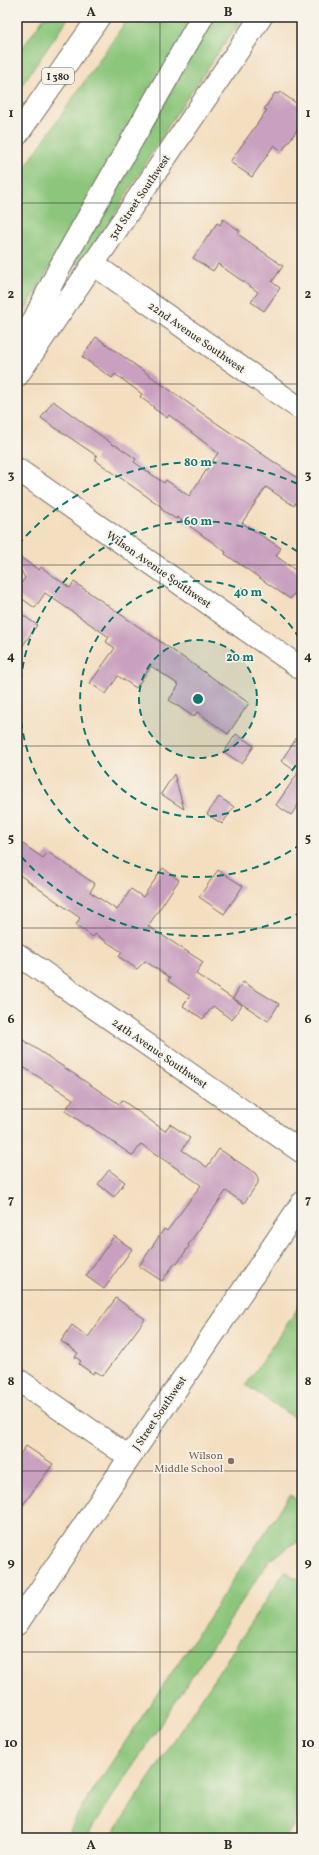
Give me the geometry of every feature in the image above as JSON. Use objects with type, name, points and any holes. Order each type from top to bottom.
[{"type":"main road","name":"I 380","points":[[17,135],[99,17]]},
{"type":"main road","points":[[17,354],[60,267],[202,17]]},
{"type":"main road","name":"3rd Street Southwest","points":[[17,376],[261,17]]},
{"type":"main road","name":"22nd Avenue Southwest","points":[[93,264],[302,410]]},
{"type":"main road","name":"Wilson Avenue Southwest","points":[[17,469],[302,669]]},
{"type":"main road","name":"24th Avenue Southwest","points":[[17,954],[302,1152]]},
{"type":"main road","name":"J Street Southwest","points":[[17,1624],[302,1203]]},
{"type":"main road","points":[[17,1379],[129,1457]]},
{"type":"green space","points":[[44,17],[69,17],[17,92],[17,56]]},
{"type":"green space","points":[[129,17],[194,17],[17,324],[17,179]]},
{"type":"green space","points":[[214,17],[243,17],[172,120],[108,225],[79,265],[73,262]]},
{"type":"green space","points":[[302,1302],[302,1423],[246,1385]]},
{"type":"green space","points":[[290,1495],[302,1503],[302,1512],[298,1519],[302,1518],[302,1541],[294,1543],[268,1562],[94,1825],[87,1838],[67,1838],[78,1813]]},
{"type":"green space","points":[[285,1571],[302,1582],[302,1812],[285,1838],[110,1838]]},
{"type":"building","points":[[280,92],[302,107],[302,123],[282,151],[274,145],[252,177],[230,162],[267,110],[264,109],[275,93],[278,94]]},
{"type":"building","points":[[223,219],[240,231],[238,234],[283,266],[272,282],[280,288],[264,311],[251,302],[258,292],[218,264],[213,271],[193,258],[217,223],[220,225]]},
{"type":"building","points":[[96,337],[209,418],[302,481],[302,493],[294,506],[266,487],[242,523],[281,548],[276,556],[302,575],[302,597],[295,592],[290,599],[225,554],[226,552],[177,517],[176,519],[161,509],[162,507],[95,460],[97,456],[41,418],[53,401],[115,446],[116,445],[136,459],[134,462],[164,483],[166,480],[189,496],[218,453],[169,415],[167,418],[153,408],[154,407],[140,397],[142,394],[115,374],[112,378],[82,357]]},
{"type":"building","points":[[17,555],[39,570],[41,567],[70,588],[74,582],[249,703],[228,734],[197,712],[194,717],[169,700],[179,685],[151,666],[136,688],[118,676],[106,694],[90,683],[115,648],[106,642],[109,637],[45,593],[35,608],[17,595],[17,589],[25,578],[17,563]]},
{"type":"building","points":[[17,611],[37,625],[17,654]]},
{"type":"building","points":[[302,730],[302,799],[291,815],[276,805],[298,773],[281,761]]},
{"type":"building","points":[[236,734],[254,746],[242,764],[224,752]]},
{"type":"building","points":[[174,774],[184,809],[161,794]]},
{"type":"building","points":[[219,797],[234,807],[222,824],[207,814]]},
{"type":"building","points":[[17,840],[43,858],[48,852],[95,884],[90,892],[117,910],[131,889],[143,897],[163,868],[179,880],[148,926],[203,962],[196,974],[242,1005],[232,1020],[213,1006],[203,1019],[183,1006],[190,996],[168,981],[170,978],[145,961],[137,969],[119,957],[122,952],[95,934],[93,937],[76,925],[80,918],[17,873]]},
{"type":"building","points":[[218,870],[243,886],[224,914],[199,897]]},
{"type":"building","points":[[243,982],[279,1004],[268,1021],[233,998]]},
{"type":"building","points":[[17,1036],[119,1104],[122,1100],[165,1131],[170,1124],[190,1138],[182,1150],[207,1167],[219,1149],[255,1173],[258,1178],[258,1183],[244,1203],[226,1191],[188,1245],[189,1246],[177,1264],[175,1263],[162,1281],[139,1266],[164,1229],[167,1231],[201,1185],[141,1144],[133,1156],[65,1111],[73,1099],[17,1063]]},
{"type":"building","points":[[109,1170],[125,1182],[114,1197],[98,1184]]},
{"type":"building","points":[[114,1236],[132,1249],[104,1289],[86,1276]]},
{"type":"building","points":[[116,1298],[145,1319],[103,1376],[95,1371],[93,1374],[79,1364],[81,1361],[75,1357],[78,1353],[61,1341],[72,1325],[88,1337]]},
{"type":"building","points":[[26,1446],[53,1464],[17,1513],[17,1459]]},
{"type":"place","name":"Wilson Middle School","points":[[231,1461]]}]
